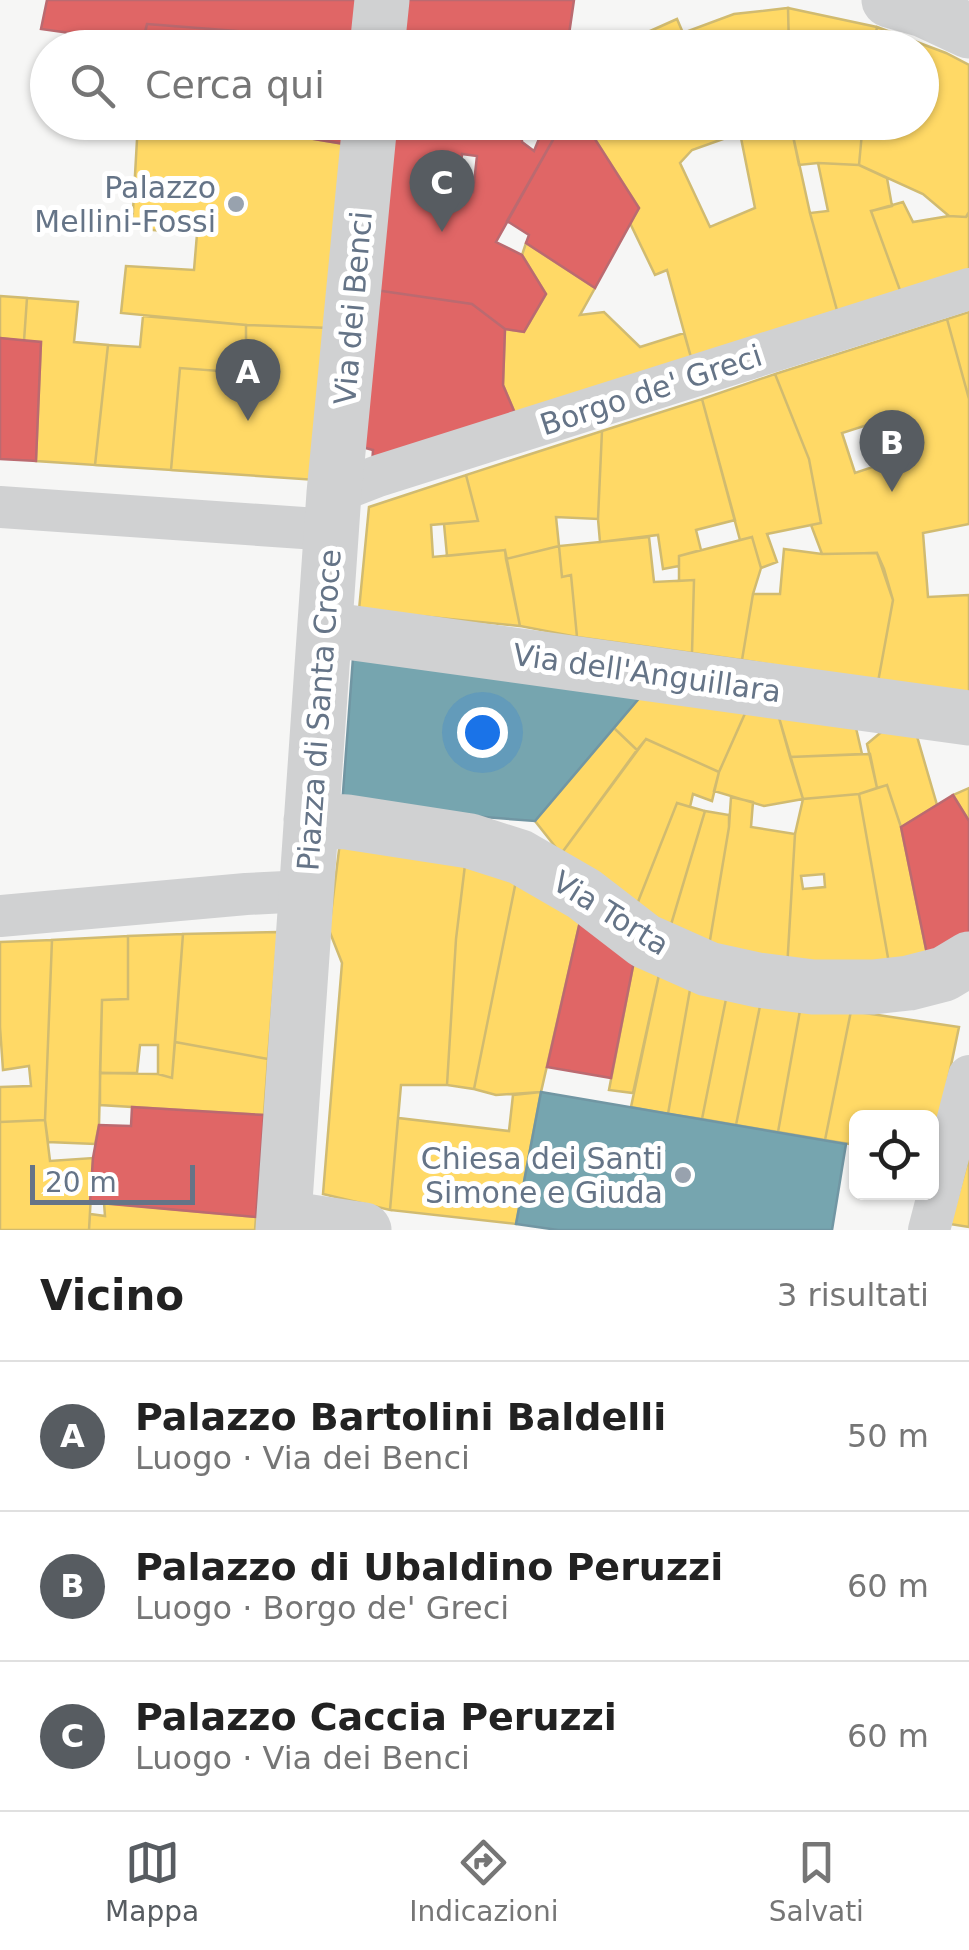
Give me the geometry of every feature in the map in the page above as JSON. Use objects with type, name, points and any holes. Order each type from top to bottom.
[{"type":"street","points":[[379,30],[382,0]]},
{"type":"street","name":"Via dei Benci","points":[[333,511],[368,140]]},
{"type":"street","name":"Borgo de' Greci","points":[[333,511],[416,464],[969,289]]},
{"type":"street","name":"Piazza di Santa Croce","points":[[0,507],[333,511],[306,900],[246,894],[0,916]]},
{"type":"street","name":"Via dell'Anguillara","points":[[325,629],[969,718]]},
{"type":"street","name":"Via Torta","points":[[311,820],[470,841],[520,857],[584,894],[645,940],[708,969],[813,987],[873,987],[961,979]]},
{"type":"street","points":[[306,900],[284,1224],[364,1230]]},
{"type":"street","points":[[930,1230],[969,1076]]},
{"type":"building: Abitazioni","points":[[788,8],[789,30],[691,30],[734,14]]},
{"type":"building: Abitazioni","points":[[788,8],[877,27],[876,30],[789,30]]},
{"type":"building: Abitazioni","points":[[677,19],[682,30],[652,30]]},
{"type":"building: Abitazioni","points":[[939,50],[969,65],[966,217],[949,216],[923,194],[859,165],[861,140],[939,140]]},
{"type":"building: Abitazioni","name":"Palazzo Mellini-Fossi","points":[[137,140],[320,140],[344,144],[330,328],[246,325],[121,313],[126,266],[194,270],[197,234],[132,228]]},
{"type":"building: Abitazioni","points":[[596,140],[720,140],[692,150],[680,163],[710,227],[755,208],[741,140],[794,140],[838,314],[692,361],[667,270],[655,275],[630,223],[639,208]]},
{"type":"building: Abitazioni","points":[[794,140],[861,140],[859,165],[799,165]]},
{"type":"building: Abitazioni","points":[[818,163],[859,165],[887,178],[892,206],[871,211],[901,293],[838,314],[810,213],[828,211]]},
{"type":"building: Abitazioni","points":[[903,202],[913,222],[966,217],[969,212],[969,270],[901,293],[871,211]]},
{"type":"building: Abitazioni","points":[[526,243],[595,288],[580,315],[604,312],[640,347],[684,333],[692,361],[517,418],[503,385],[505,329],[524,332],[546,294],[522,255]]},
{"type":"building: Abitazioni","points":[[0,296],[27,298],[24,341],[0,338]]},
{"type":"building: Abitazioni","points":[[27,298],[78,302],[74,342],[108,345],[95,465],[36,461],[41,342],[24,341]]},
{"type":"building: Abitazioni","points":[[969,312],[969,399],[947,319]]},
{"type":"building: Abitazioni","points":[[143,316],[246,325],[246,373],[180,368],[171,470],[95,465],[108,345],[140,347]]},
{"type":"building: Abitazioni","points":[[947,319],[969,399],[969,524],[923,533],[928,597],[969,595],[969,695],[878,682],[893,600],[884,569],[877,553],[822,554],[811,525],[821,523],[809,459],[775,374]],"holes":[[[870,424],[882,464],[855,473],[842,433]]]},
{"type":"building: Abitazioni","points":[[246,325],[330,328],[316,480],[171,470],[180,368],[246,373]]},
{"type":"building: Abitazioni","points":[[775,374],[809,459],[821,523],[767,534],[777,562],[761,568],[752,537],[740,540],[702,399]]},
{"type":"building: Abitazioni","points":[[702,399],[735,520],[696,530],[701,550],[679,556],[679,566],[663,569],[658,535],[600,542],[602,431]]},
{"type":"building: Abitazioni","points":[[602,431],[598,519],[556,517],[559,546],[506,559],[505,550],[447,556],[444,524],[478,521],[466,475]]},
{"type":"building: Abitazioni","points":[[466,475],[478,521],[431,525],[433,557],[505,550],[520,626],[359,610],[369,507]]},
{"type":"building: Abitazioni","points":[[649,537],[654,582],[694,580],[692,653],[577,637],[571,575],[562,577],[559,546]]},
{"type":"building: Abitazioni","points":[[752,537],[761,568],[742,660],[692,653],[694,580],[679,581],[679,556]]},
{"type":"building: Abitazioni","points":[[559,546],[562,577],[571,575],[577,637],[520,626],[506,559]]},
{"type":"building: Abitazioni","points":[[784,549],[822,554],[877,553],[893,600],[878,682],[742,660],[753,594],[780,594]]},
{"type":"building: Abitazioni","points":[[641,696],[747,709],[719,772],[646,739],[637,750],[614,728]]},
{"type":"building: Abitazioni","points":[[747,709],[778,714],[803,799],[764,806],[714,791]]},
{"type":"building: Abitazioni","points":[[778,714],[856,728],[862,754],[790,757]]},
{"type":"building: Abitazioni","points":[[614,728],[637,750],[561,854],[535,821]]},
{"type":"building: Abitazioni","points":[[885,729],[916,733],[937,805],[901,827],[887,785],[877,788],[867,744]]},
{"type":"building: Abitazioni","points":[[646,739],[719,772],[712,801],[693,794],[690,807],[677,803],[632,917],[561,854]]},
{"type":"building: Abitazioni","points":[[870,754],[877,788],[859,794],[803,799],[790,757]]},
{"type":"building: Abitazioni","points":[[887,785],[901,827],[928,959],[890,969],[859,794]]},
{"type":"building: Abitazioni","points":[[969,788],[969,821],[953,795]]},
{"type":"building: Abitazioni","points":[[859,794],[890,969],[787,969],[795,834],[803,799]],"holes":[[[824,874],[825,887],[803,889],[801,876]]]},
{"type":"building: Abitazioni","points":[[731,797],[753,802],[751,827],[795,834],[787,969],[708,952]]},
{"type":"building: Abitazioni","points":[[677,803],[705,811],[667,938],[632,917]]},
{"type":"building: Abitazioni","points":[[705,811],[729,815],[708,952],[667,938]]},
{"type":"building: Abitazioni","points":[[341,834],[465,865],[447,1085],[401,1085],[390,1210],[323,1194],[342,963],[329,930]]},
{"type":"building: Abitazioni","points":[[465,865],[516,881],[474,1089],[447,1085]]},
{"type":"building: Abitazioni","points":[[516,881],[581,917],[541,1092],[496,1095],[474,1089]]},
{"type":"building: Abitazioni","points":[[278,932],[268,1059],[175,1042],[183,934]]},
{"type":"building: Abitazioni","points":[[183,934],[172,1078],[158,1074],[158,1045],[140,1045],[137,1073],[100,1073],[102,1000],[128,999],[128,936]]},
{"type":"building: Abitazioni","points":[[128,936],[128,999],[102,1000],[99,1125],[95,1144],[48,1142],[45,1120],[52,940]]},
{"type":"building: Abitazioni","points":[[52,940],[45,1120],[0,1122],[0,1087],[31,1086],[29,1066],[3,1070],[0,942]]},
{"type":"building: Abitazioni","points":[[636,951],[660,970],[633,1093],[609,1090]]},
{"type":"building: Abitazioni","points":[[660,970],[691,984],[668,1114],[631,1107]]},
{"type":"building: Abitazioni","points":[[691,984],[727,994],[702,1119],[668,1114]]},
{"type":"building: Abitazioni","points":[[727,994],[761,1001],[736,1125],[702,1119]]},
{"type":"building: Abitazioni","points":[[761,1001],[801,1005],[778,1132],[736,1125]]},
{"type":"building: Abitazioni","points":[[801,1005],[851,1011],[825,1140],[778,1132]]},
{"type":"building: Abitazioni","points":[[851,1011],[959,1027],[939,1123],[939,1110],[849,1110],[849,1144],[825,1140]]},
{"type":"building: Abitazioni","points":[[175,1042],[268,1059],[264,1115],[100,1105],[100,1073],[158,1074],[172,1078]]},
{"type":"building: Abitazioni","points":[[541,1092],[516,1224],[390,1210],[398,1118],[509,1131],[513,1095]]},
{"type":"building: Abitazioni","points":[[45,1120],[50,1161],[93,1158],[89,1230],[0,1230],[0,1122]]},
{"type":"building: Abitazioni","points":[[969,1156],[969,1227],[950,1224]]},
{"type":"building: Abitazioni","points":[[104,1203],[256,1217],[255,1230],[89,1230],[90,1214],[105,1216]]},
{"type":"building: Negozi","points":[[47,0],[357,0],[354,30],[224,30],[147,24],[145,30],[41,29]]},
{"type":"building: Negozi","points":[[408,0],[574,0],[570,30],[405,30]]},
{"type":"building: Negozi","points":[[147,24],[224,30],[146,30]]},
{"type":"building: Negozi","points":[[392,140],[522,140],[534,151],[539,140],[553,140],[496,242],[522,255],[546,294],[524,332],[505,329],[472,304],[375,290]],"holes":[[[462,154],[477,156],[473,192],[458,190]]]},
{"type":"building: Negozi","points":[[553,140],[596,140],[639,208],[595,288],[526,243],[529,235],[507,221]]},
{"type":"building: Negozi","points":[[375,290],[472,304],[505,329],[503,385],[517,418],[372,465],[373,450],[362,447]]},
{"type":"building: Negozi","points":[[0,338],[41,342],[36,461],[0,459]]},
{"type":"building: Negozi","points":[[953,795],[969,821],[969,939],[928,959],[901,827]]},
{"type":"building: Negozi","points":[[581,917],[636,951],[611,1078],[547,1067]]},
{"type":"building: Negozi","points":[[132,1107],[264,1115],[256,1217],[90,1202],[99,1125],[131,1126]]},
{"type":"building: Pubblico","points":[[353,658],[641,696],[535,821],[342,806]]},
{"type":"building: Pubblico","name":"Chiesa dei Santi Simone e Giuda","points":[[541,1092],[846,1144],[832,1230],[558,1230],[516,1224]]},
{"type":"place","name":"Palazzo Mellini-Fossi","points":[[236,204]]},
{"type":"place","name":"Palazzo Caccia Peruzzi","points":[[442,232]]},
{"type":"place","name":"Palazzo Bartolini Baldelli","points":[[248,421]]},
{"type":"place","name":"Palazzo di Ubaldino Peruzzi","points":[[892,492]]},
{"type":"place","name":"Chiesa dei Santi Simone e Giuda","points":[[683,1175]]}]
